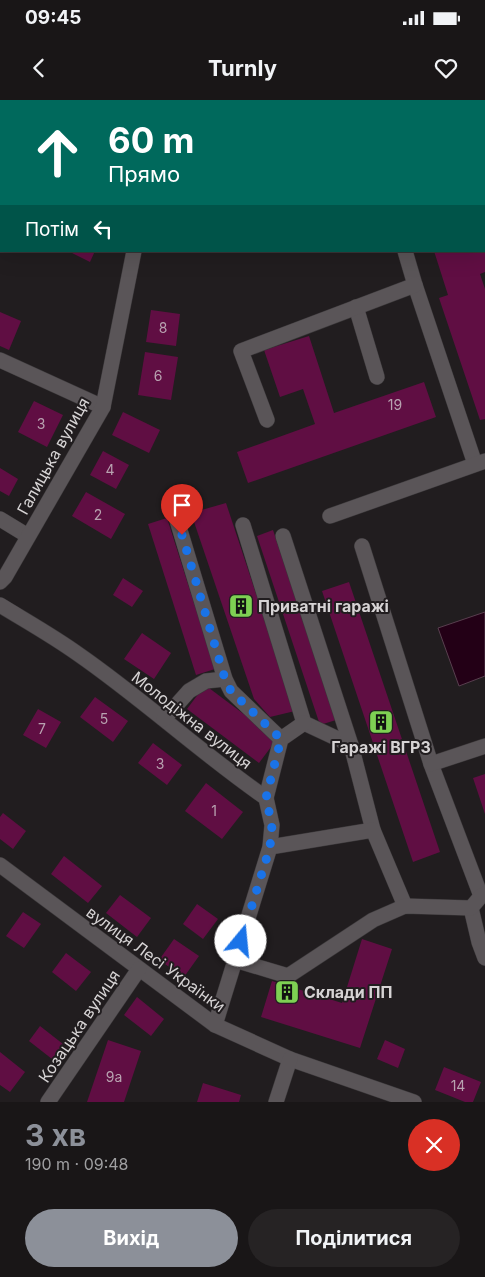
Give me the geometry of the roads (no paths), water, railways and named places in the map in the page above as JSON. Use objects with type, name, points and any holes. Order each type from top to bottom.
[{"type":"street","name":"Галицька вулиця","points":[[0,582],[103,407],[134,252]]},
{"type":"street","points":[[330,516],[480,462],[404,252]]},
{"type":"street","points":[[267,420],[241,351],[415,285]]},
{"type":"street","points":[[356,307],[377,377]]},
{"type":"street","points":[[0,360],[103,407]]},
{"type":"street","points":[[176,517],[225,679],[231,691],[281,739]]},
{"type":"street","points":[[0,519],[28,536]]},
{"type":"street","points":[[243,525],[304,723],[351,745]]},
{"type":"street","points":[[283,536],[351,745],[373,830],[405,906]]},
{"type":"street","points":[[235,960],[288,976],[372,920],[405,906],[471,908],[483,895],[431,764],[362,546]]},
{"type":"street","name":"Молодіжна вулиця","points":[[0,605],[77,654],[266,798]]},
{"type":"street","points":[[164,719],[189,691],[206,681],[225,679]]},
{"type":"street","points":[[215,1025],[270,847],[272,825],[266,798],[281,739],[304,723]]},
{"type":"street","points":[[431,764],[485,746]]},
{"type":"street","points":[[270,847],[373,830]]},
{"type":"street","name":"вулиця Лесі Українки","points":[[0,865],[215,1025],[290,1059],[413,1102]]},
{"type":"street","points":[[471,908],[485,958]]},
{"type":"street","name":"Козацька вулиця","points":[[48,1102],[139,969]]},
{"type":"street","points":[[276,1102],[290,1059]]},
{"type":"place","name":"Приватні гаражі","points":[[241,606]]},
{"type":"place","name":"Гаражі ВГРЗ","points":[[381,722]]},
{"type":"place","name":"Склади ПП","points":[[287,992]]}]
